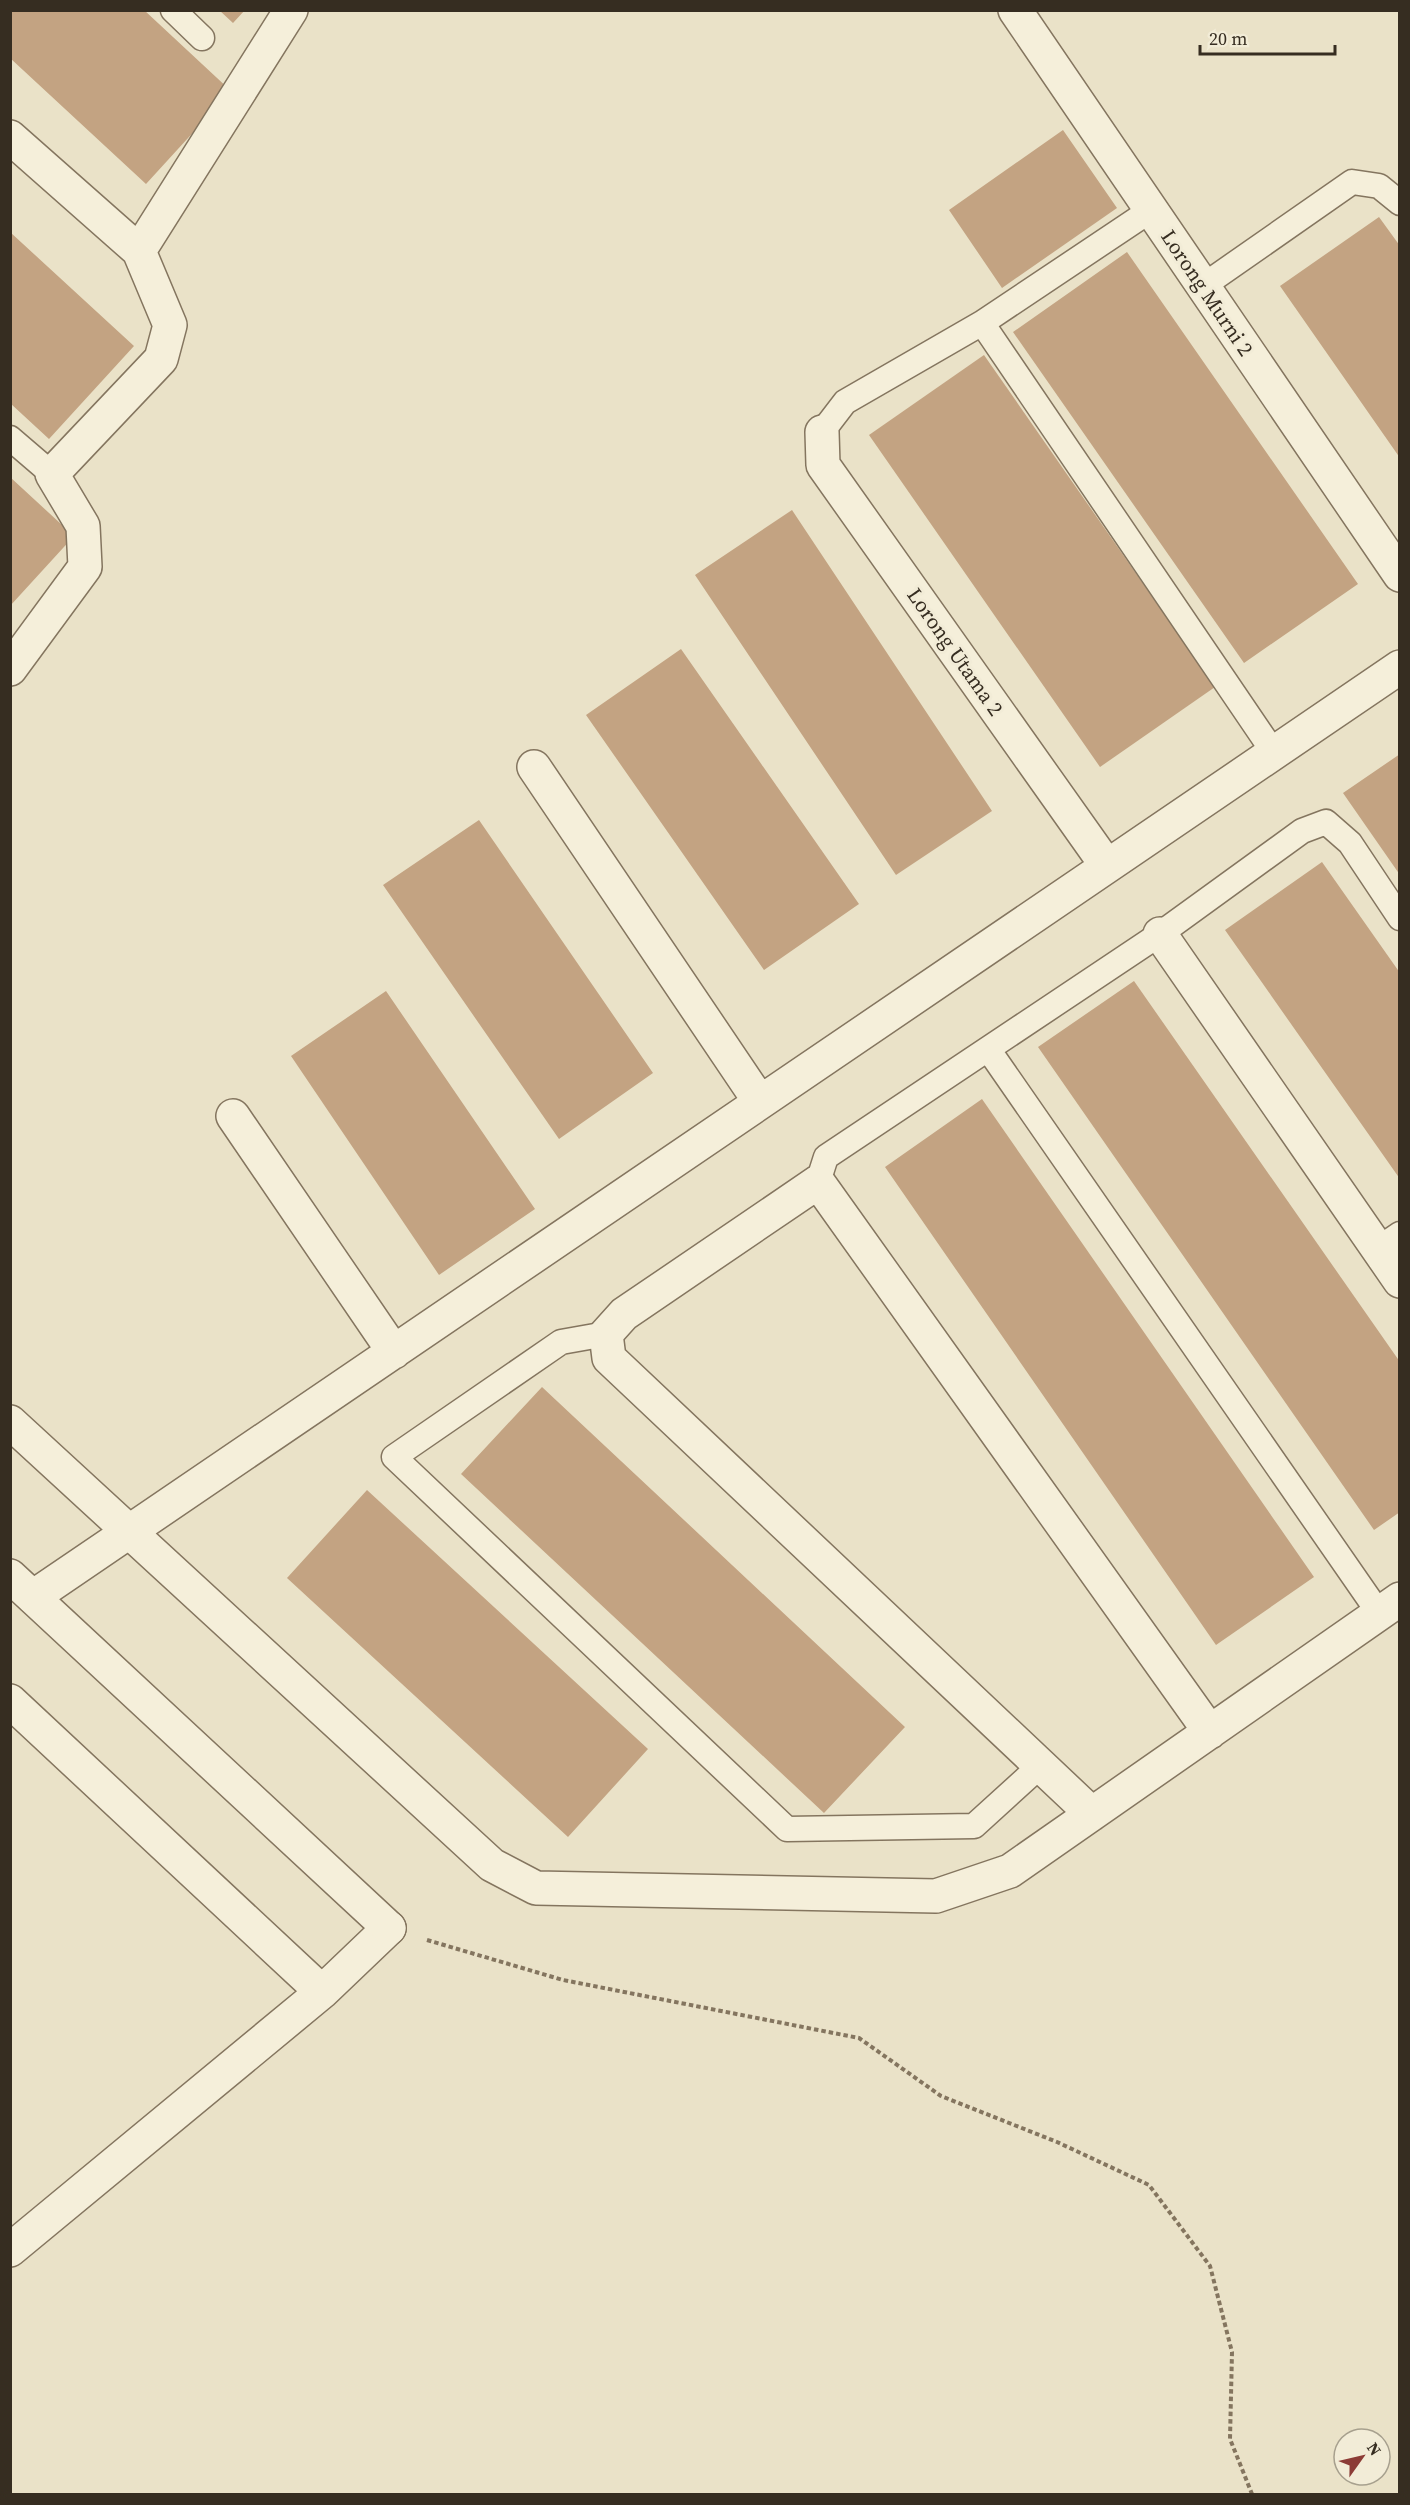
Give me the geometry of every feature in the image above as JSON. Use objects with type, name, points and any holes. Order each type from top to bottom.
[{"type":"street","points":[[139,251],[291,10]]},
{"type":"street","name":"Lorong Murni 2","points":[[1015,10],[1400,575]]},
{"type":"street","points":[[10,137],[139,251],[170,325],[161,358],[52,474],[83,526],[85,567],[10,669]]},
{"type":"street","name":"Lorong Utama 2","points":[[822,432],[823,465],[1107,867]]},
{"type":"street","points":[[10,2250],[322,1992],[388,1928],[22,1587],[130,1531],[1400,668]]},
{"type":"street","points":[[534,767],[760,1102]]},
{"type":"street","points":[[1160,934],[1389,1242],[1400,1281]]},
{"type":"street","points":[[233,1116],[394,1352]]},
{"type":"street","points":[[1092,1814],[609,1358],[606,1334],[624,1314],[818,1182],[1210,1732]]},
{"type":"street","points":[[10,1422],[492,1865],[536,1888],[936,1896],[1010,1871],[1390,1606]]},
{"type":"street","points":[[10,1701],[322,1992]]},
{"type":"lane","points":[[173,10],[202,38]]},
{"type":"lane","points":[[1203,286],[1352,182],[1379,186],[1400,203]]},
{"type":"lane","points":[[822,432],[845,402],[982,323],[1151,210]]},
{"type":"lane","points":[[982,323],[1274,753]]},
{"type":"lane","points":[[10,438],[52,474]]},
{"type":"lane","points":[[818,1182],[826,1158],[1160,934],[1302,831],[1326,822],[1350,843],[1400,918]]},
{"type":"lane","points":[[988,1049],[1390,1606]]},
{"type":"lane","points":[[606,1334],[561,1342],[394,1457],[787,1829],[974,1826],[1040,1766]]},
{"type":"path","points":[[388,1928],[562,1980],[859,2038],[940,2096],[1057,2142],[1149,2185],[1210,2266],[1232,2352],[1230,2439],[1252,2494]]},
{"type":"building","points":[[10,10],[144,10],[231,91],[146,184],[10,58]]},
{"type":"building","points":[[219,10],[245,10],[233,23]]},
{"type":"building","points":[[1063,130],[1117,208],[1002,288],[949,210]]},
{"type":"building","points":[[1379,217],[1400,246],[1400,458],[1280,286]]},
{"type":"building","points":[[10,232],[134,346],[49,439],[10,403]]},
{"type":"building","points":[[1127,252],[1358,584],[1244,663],[1013,332]]},
{"type":"building","points":[[984,355],[1215,687],[1100,767],[869,435]]},
{"type":"building","points":[[10,477],[74,536],[10,606]]},
{"type":"building","points":[[792,510],[992,811],[896,875],[695,575]]},
{"type":"building","points":[[681,649],[859,904],[764,970],[586,715]]},
{"type":"building","points":[[1400,754],[1400,875],[1343,793]]},
{"type":"building","points":[[479,820],[653,1073],[559,1139],[383,885]]},
{"type":"building","points":[[1322,862],[1400,973],[1400,1179],[1225,930]]},
{"type":"building","points":[[1134,981],[1400,1362],[1400,1512],[1374,1530],[1038,1047]]},
{"type":"building","points":[[386,991],[535,1209],[439,1275],[291,1056]]},
{"type":"building","points":[[982,1099],[1314,1577],[1216,1645],[885,1167]]},
{"type":"building","points":[[542,1387],[905,1727],[824,1813],[461,1474]]},
{"type":"building","points":[[367,1490],[648,1749],[568,1837],[287,1578]]}]
